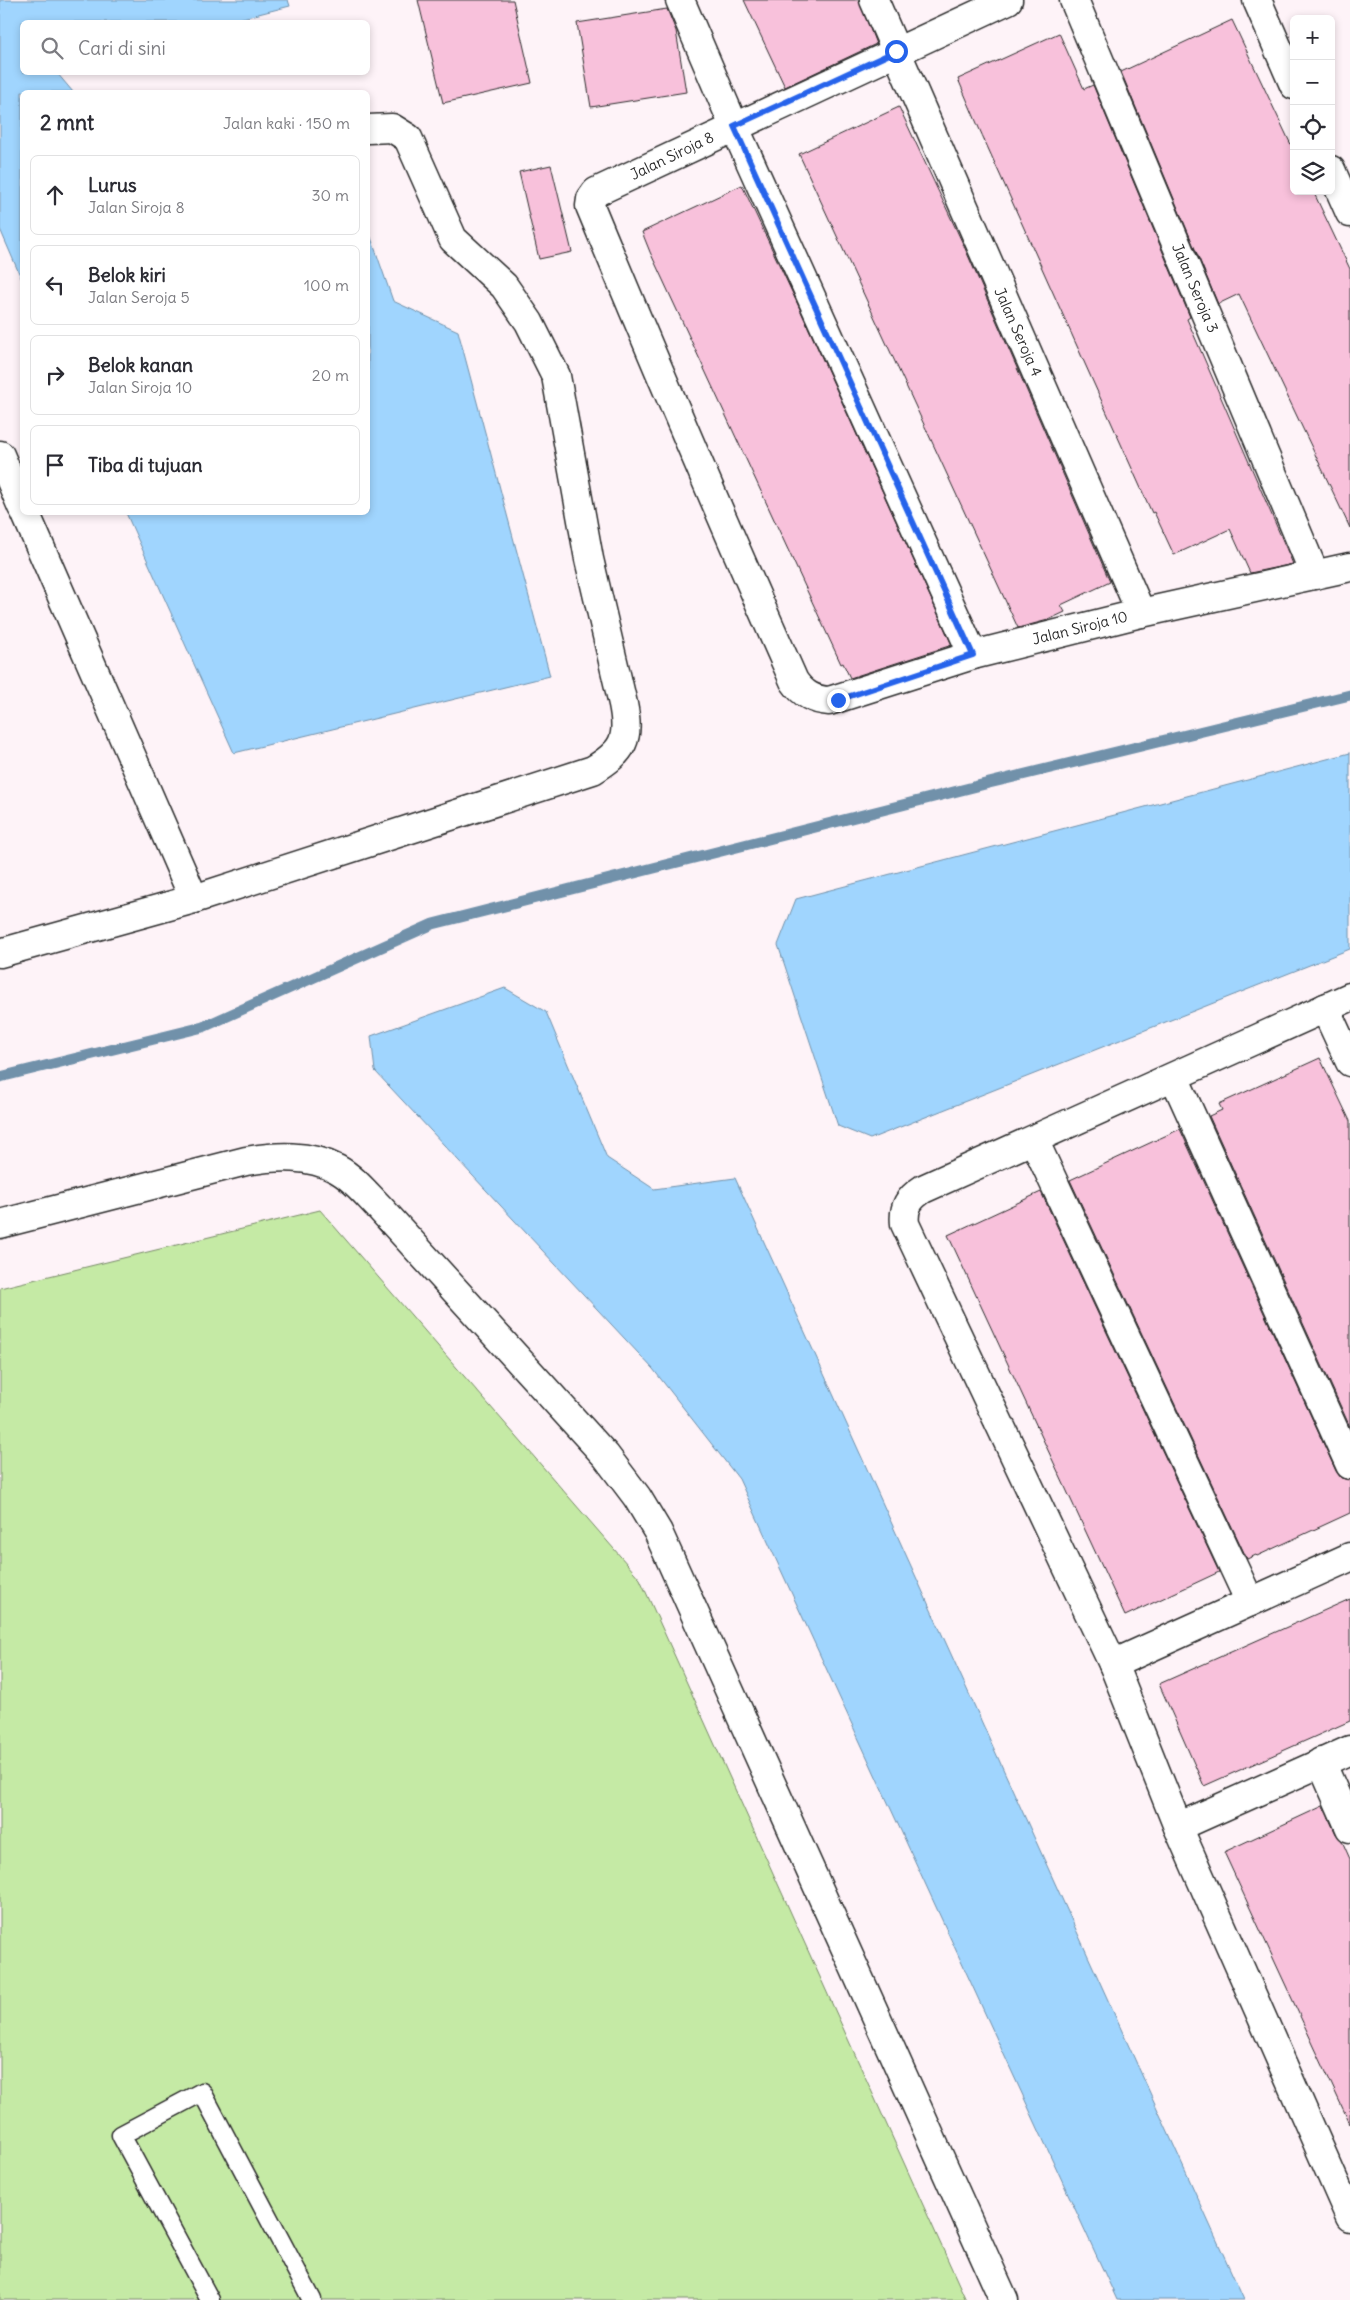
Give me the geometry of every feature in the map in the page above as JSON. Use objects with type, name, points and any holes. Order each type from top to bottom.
[{"type":"street","points":[[680,0],[734,126],[973,655]]},
{"type":"street","name":"Jalan Seroja 4","points":[[874,0],[1141,613]]},
{"type":"street","name":"Jalan Siroja 8","points":[[813,698],[801,691],[794,681],[730,538],[590,206],[591,199],[596,192],[734,126],[1008,0]]},
{"type":"street","name":"Jalan Seroja 3","points":[[1074,0],[1315,575]]},
{"type":"street","points":[[1257,0],[1290,76]]},
{"type":"street","points":[[0,953],[194,899],[592,770],[618,752],[625,740],[627,724],[590,559],[556,376],[529,322],[504,286],[453,239],[408,138],[392,128],[370,129]]},
{"type":"street","points":[[1335,179],[1350,213]]},
{"type":"street","points":[[0,455],[20,501]]},
{"type":"street","points":[[26,515],[194,899]]},
{"type":"street","name":"Jalan Siroja 10","points":[[813,698],[829,702],[838,700],[973,655],[1141,613],[1350,567]]},
{"type":"street","points":[[1350,997],[923,1189],[907,1203],[904,1215],[905,1224],[1113,1664],[1178,1827],[1350,2217]]},
{"type":"street","points":[[1325,1008],[1350,1062]]},
{"type":"street","points":[[1174,1077],[1350,1465]]},
{"type":"street","points":[[1034,1140],[1250,1602]]},
{"type":"street","points":[[0,1224],[246,1161],[271,1157],[296,1157],[336,1169],[353,1181],[380,1208],[606,1456],[637,1497],[658,1532],[1004,2300]]},
{"type":"street","points":[[1113,1664],[1350,1557]]},
{"type":"street","points":[[1178,1827],[1350,1750]]},
{"type":"street","points":[[1321,1762],[1350,1828]]},
{"type":"lane","points":[[210,2300],[121,2135],[202,2092],[312,2300]]},
{"type":"green space","points":[[320,1210],[640,1579],[966,2300],[0,2300],[0,1288]]},
{"type":"water","points":[[0,0],[288,0],[290,6],[235,20],[20,20],[20,75],[59,75],[71,90],[20,90],[20,275],[0,229]]},
{"type":"water","points":[[370,235],[393,301],[458,331],[550,676],[234,753],[127,515],[370,515]]},
{"type":"water","points":[[1350,753],[1350,949],[870,1139],[838,1126],[778,945],[796,899]]},
{"type":"water","points":[[505,988],[546,1012],[607,1158],[654,1189],[735,1178],[1244,2300],[1117,2300],[739,1479],[653,1369],[375,1071],[371,1036]]},
{"type":"building","points":[[418,0],[513,0],[532,83],[443,103]]},
{"type":"building","points":[[744,0],[859,0],[876,44],[785,87]]},
{"type":"building","points":[[667,9],[676,31],[686,92],[591,107],[577,23]]},
{"type":"building","points":[[1232,20],[1290,143],[1290,195],[1315,195],[1350,269],[1350,528],[1239,294],[1218,304],[1121,72]]},
{"type":"building","points":[[1059,33],[1084,89],[1093,85],[1190,317],[1187,319],[1293,564],[1250,573],[1230,529],[1174,555],[1154,512],[1152,513],[979,128],[958,79]]},
{"type":"building","points":[[899,107],[964,246],[1110,582],[1061,605],[1065,612],[1048,620],[1018,628],[799,154]]},
{"type":"building","points":[[551,165],[572,252],[539,259],[519,172]]},
{"type":"building","points":[[742,185],[952,645],[850,678],[843,663],[841,664],[650,252],[642,232]]},
{"type":"building","points":[[1320,1058],[1350,1121],[1350,1427],[1209,1116],[1222,1110],[1219,1104]]},
{"type":"building","points":[[1180,1129],[1336,1471],[1341,1478],[1350,1480],[1350,1513],[1247,1559],[1070,1180]]},
{"type":"building","points":[[1041,1192],[1219,1572],[1125,1616],[948,1235]]},
{"type":"building","points":[[1350,1599],[1350,1721],[1204,1786],[1159,1684]]},
{"type":"building","points":[[1323,1806],[1350,1859],[1350,2124],[1224,1852]]},
{"type":"waterway","points":[[0,1077],[203,1027],[433,924],[989,783],[1350,695]]},
{"type":"route","points":[[838,700],[973,655],[734,126],[896,51]]}]
